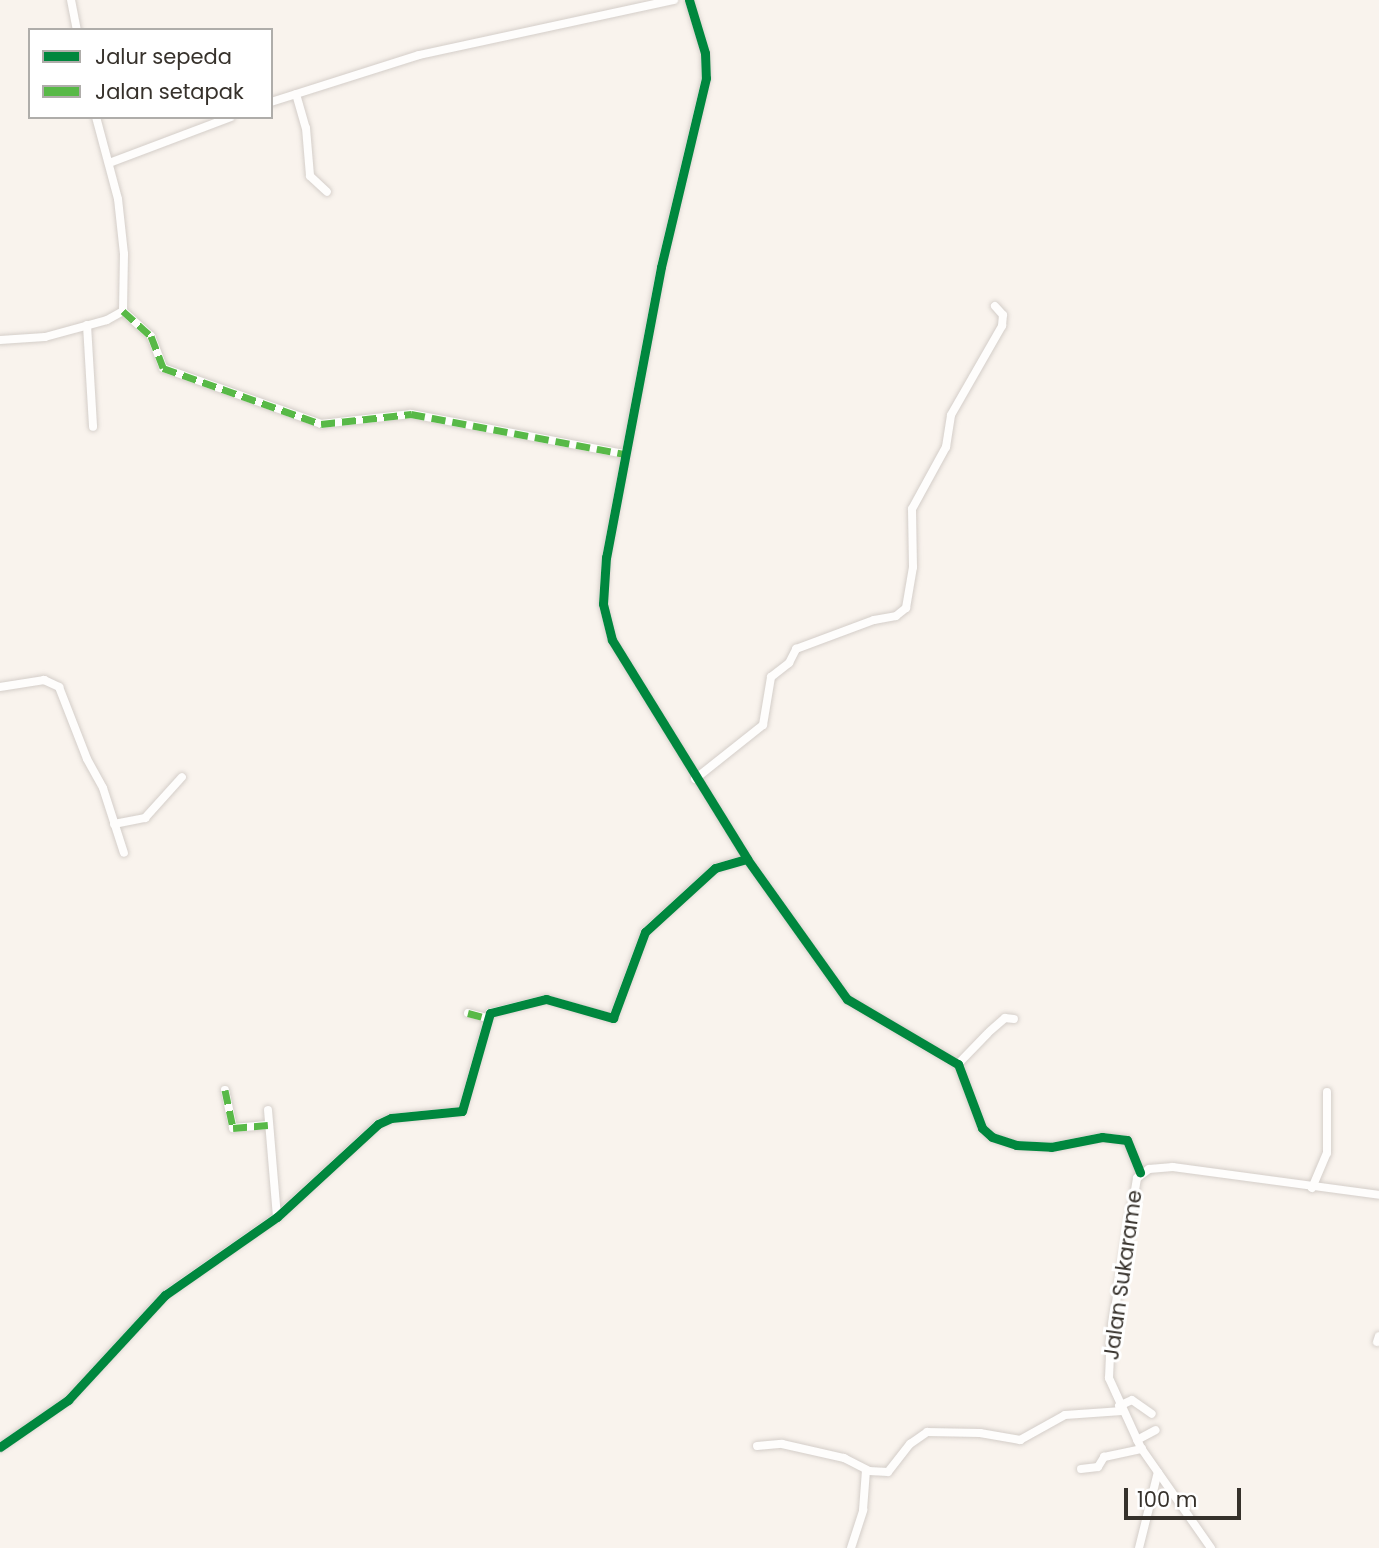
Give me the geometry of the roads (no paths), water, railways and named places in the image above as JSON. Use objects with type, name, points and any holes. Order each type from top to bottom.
[{"type":"street","points":[[71,0],[77,28]]},
{"type":"street","points":[[273,101],[419,55],[674,0]]},
{"type":"street","points":[[689,0],[705,53],[706,78],[661,267],[606,557],[603,604],[612,640],[630,676],[747,859],[848,999],[958,1064],[982,1128],[997,1139],[1016,1145],[1051,1147],[1102,1137],[1127,1140],[1140,1173]]},
{"type":"street","points":[[296,94],[306,128],[310,176],[327,192]]},
{"type":"street","points":[[97,119],[109,163],[124,254],[123,311],[151,336],[163,368],[321,424],[411,414],[625,454]]},
{"type":"street","points":[[109,163],[226,119]]},
{"type":"street","points":[[695,779],[763,725],[771,677],[789,663],[796,649],[874,620],[896,616],[906,608],[913,567],[912,509],[946,447],[951,415],[1002,326],[1003,315],[995,306]]},
{"type":"street","points":[[0,341],[45,337],[123,311]]},
{"type":"street","points":[[87,325],[93,427]]},
{"type":"street","points":[[0,687],[44,680],[59,687],[124,853]]},
{"type":"street","points":[[114,824],[145,818],[182,777]]},
{"type":"street","points":[[0,1447],[77,1392],[113,1347],[165,1295],[278,1217],[384,1120],[462,1111],[487,1018],[495,1010],[546,999],[613,1018],[645,932],[715,868],[747,859]]},
{"type":"street","points":[[468,1013],[487,1018]]},
{"type":"street","points":[[958,1064],[1005,1018],[1014,1019]]},
{"type":"street","points":[[225,1090],[233,1128],[268,1125]]},
{"type":"street","points":[[1312,1188],[1327,1153],[1327,1092]]},
{"type":"street","points":[[268,1110],[278,1217]]},
{"type":"street","name":"Jalan Sukarame","points":[[1211,1548],[1142,1449],[1109,1378],[1108,1356],[1140,1173],[1173,1167],[1379,1195]]},
{"type":"street","points":[[757,1447],[782,1444],[844,1458],[866,1470],[894,1470],[910,1444],[931,1431],[1022,1440],[1065,1415],[1121,1408],[1132,1400],[1152,1414]]},
{"type":"street","points":[[1137,1440],[1156,1430]]},
{"type":"street","points":[[1081,1469],[1098,1467],[1104,1457],[1142,1449]]},
{"type":"street","points":[[851,1548],[863,1510],[866,1470]]},
{"type":"street","points":[[1139,1548],[1158,1472]]}]
